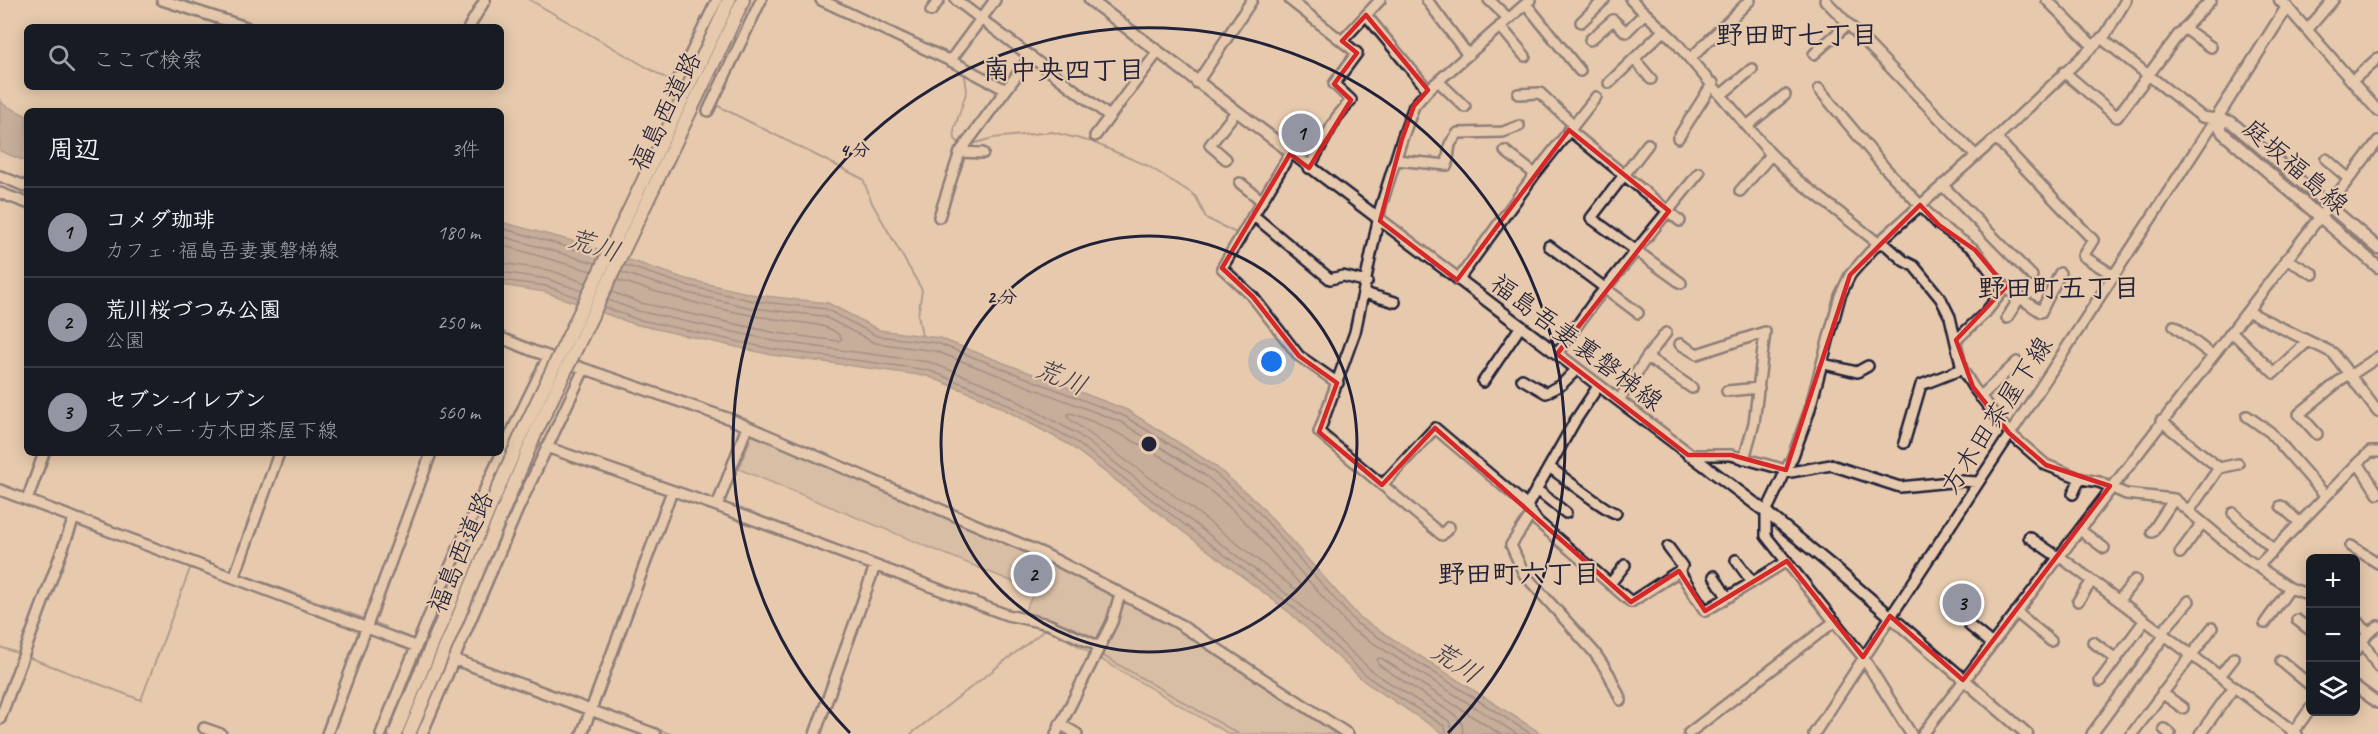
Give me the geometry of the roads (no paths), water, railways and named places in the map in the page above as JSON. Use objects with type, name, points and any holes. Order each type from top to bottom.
[{"type":"highway","name":"福島西道路","points":[[720,34],[729,0]]},
{"type":"highway","name":"福島西道路","points":[[409,734],[490,524],[523,431],[720,34],[743,0]]},
{"type":"highway","name":"福島西道路","points":[[395,734],[490,524]]},
{"type":"main road","name":"福島吾妻裏磐梯線","points":[[1090,0],[1235,113],[1766,512],[2026,734]]},
{"type":"main road","name":"庭坂福島線","points":[[2216,119],[2284,4]]},
{"type":"main road","name":"庭坂福島線","points":[[2216,119],[2231,122],[2378,248]]},
{"type":"main road","name":"庭坂福島線","points":[[2216,119],[2223,133],[2378,267]]},
{"type":"street","points":[[162,0],[237,24]]},
{"type":"street","points":[[471,24],[485,0]]},
{"type":"street","points":[[672,92],[717,0]]},
{"type":"street","points":[[708,111],[761,0]]},
{"type":"street","points":[[821,0],[844,4],[954,59],[1006,90]]},
{"type":"street","points":[[931,11],[939,0]]},
{"type":"street","points":[[956,0],[1109,116]]},
{"type":"street","points":[[954,59],[995,0]]},
{"type":"street","points":[[1197,83],[1252,0]]},
{"type":"street","points":[[1290,0],[1357,53],[1334,84],[1351,100],[1337,117],[1309,168]]},
{"type":"street","points":[[1342,41],[1380,0]]},
{"type":"street","points":[[1427,0],[1468,54]]},
{"type":"street","points":[[1489,0],[1509,19]]},
{"type":"street","points":[[1581,22],[1604,0]]},
{"type":"street","points":[[1631,0],[1691,58],[1772,155],[1796,179],[1878,243],[1886,245],[1904,261],[1914,266],[1941,299],[1950,317],[1962,369],[1980,397],[2009,433],[2046,465],[2110,486],[2126,494],[2174,499],[2245,558],[2259,565],[2290,588],[2306,594]]},
{"type":"street","points":[[1691,58],[1750,0]]},
{"type":"street","points":[[1825,0],[1976,155]]},
{"type":"street","points":[[2047,0],[2093,45]]},
{"type":"street","points":[[1911,734],[1863,657],[1766,536],[1766,512],[1786,471],[1824,364],[1840,296],[1850,275],[1878,243],[1996,138],[2102,38],[2126,0]]},
{"type":"street","points":[[2064,72],[2117,117],[2184,28],[2211,0]]},
{"type":"street","points":[[2307,30],[2333,0]]},
{"type":"street","points":[[1449,527],[1442,535],[1317,435],[1355,333],[1382,206],[1414,106],[1428,90],[1528,2],[1580,72]]},
{"type":"street","points":[[2284,4],[2378,111]]},
{"type":"street","points":[[1590,40],[1613,20],[1626,32],[1646,13]]},
{"type":"street","points":[[1366,15],[1428,90]]},
{"type":"street","points":[[1814,54],[1848,24]]},
{"type":"street","points":[[1500,26],[1525,56]]},
{"type":"street","points":[[2184,28],[2211,47]]},
{"type":"street","points":[[1608,83],[1664,30]]},
{"type":"street","points":[[2102,38],[2202,117],[2216,119]]},
{"type":"street","points":[[1095,136],[1157,53]]},
{"type":"street","points":[[939,217],[960,152],[1030,56]]},
{"type":"street","points":[[2352,81],[2378,58]]},
{"type":"street","points":[[1634,59],[1651,79]]},
{"type":"street","points":[[1722,94],[1752,69]]},
{"type":"street","points":[[1438,81],[1465,107]]},
{"type":"street","points":[[1678,138],[1713,83]]},
{"type":"street","points":[[1819,89],[1939,225],[1975,250],[1993,275],[2041,312],[2060,273]]},
{"type":"street","points":[[1518,94],[1540,93],[1571,128],[1680,221]]},
{"type":"street","points":[[1747,126],[1785,94]]},
{"type":"street","points":[[1458,280],[1535,174],[1596,97]]},
{"type":"street","points":[[1226,159],[1210,145],[1235,113]]},
{"type":"street","name":"方木田茶屋下線","points":[[1814,734],[2216,119]]},
{"type":"street","points":[[1396,160],[1447,165],[1450,144],[1458,133],[1503,132],[1519,126]]},
{"type":"street","points":[[1996,138],[2093,240],[2082,256],[2113,275]]},
{"type":"street","points":[[1923,734],[2080,530],[2110,486],[2248,312],[2286,259],[2378,141]]},
{"type":"street","points":[[1648,144],[1591,218],[1681,283]]},
{"type":"street","points":[[1505,151],[1535,174]]},
{"type":"street","points":[[960,152],[983,153]]},
{"type":"street","points":[[1290,154],[1252,214],[1222,268],[1253,297],[1299,356],[1338,383]]},
{"type":"street","points":[[1740,191],[1772,155]]},
{"type":"street","points":[[2326,159],[2349,179]]},
{"type":"street","points":[[1557,354],[1699,173]]},
{"type":"street","points":[[0,176],[24,186]]},
{"type":"street","points":[[1240,183],[1262,200]]},
{"type":"street","points":[[1942,185],[2032,276]]},
{"type":"street","points":[[0,193],[24,202]]},
{"type":"street","points":[[1252,214],[1330,279],[1343,276],[1366,282]]},
{"type":"street","points":[[1549,246],[1638,313]]},
{"type":"street","points":[[2286,259],[2313,274]]},
{"type":"street","points":[[1956,340],[1985,313],[2006,286]]},
{"type":"street","points":[[1364,293],[1395,302]]},
{"type":"street","points":[[2007,318],[2020,297]]},
{"type":"street","points":[[2248,312],[2333,353],[2378,412]]},
{"type":"street","points":[[1483,382],[1521,326]]},
{"type":"street","points":[[2174,326],[2212,355]]},
{"type":"street","points":[[1680,344],[1696,354],[1765,332],[1754,423],[1744,459]]},
{"type":"street","points":[[2232,332],[2274,373],[2308,341]]},
{"type":"street","points":[[1619,400],[1666,333]]},
{"type":"street","points":[[504,339],[747,427],[1044,554],[1176,622],[1348,734]]},
{"type":"street","points":[[506,432],[548,357]]},
{"type":"street","points":[[1647,357],[1692,388]]},
{"type":"street","points":[[2317,434],[2299,414],[2350,374],[2378,357]]},
{"type":"street","points":[[1980,397],[2017,362]]},
{"type":"street","points":[[1824,364],[1857,372],[1868,366]]},
{"type":"street","points":[[422,734],[546,447],[584,369]]},
{"type":"street","points":[[1522,379],[1546,393],[1562,384],[1577,369]]},
{"type":"street","points":[[1904,443],[1922,385],[1962,369]]},
{"type":"street","points":[[1599,385],[1536,489],[1511,545],[1524,574],[1594,652],[1609,674],[1621,700]]},
{"type":"street","points":[[1727,391],[1759,388]]},
{"type":"street","points":[[2247,416],[2270,432],[2325,495]]},
{"type":"street","points":[[2161,421],[2219,468]]},
{"type":"street","points":[[717,506],[747,427]]},
{"type":"street","points":[[1382,485],[1435,429],[1529,509],[1537,521],[1631,602],[1679,571],[1682,566],[1668,547]]},
{"type":"street","points":[[546,447],[717,506],[1007,615],[1048,624],[1098,646]]},
{"type":"street","points":[[2259,565],[2358,463],[2370,452],[2378,452]]},
{"type":"street","points":[[1688,455],[1724,454],[1786,471],[1831,465],[1900,487],[1961,481],[1977,482]]},
{"type":"street","points":[[27,500],[43,456]]},
{"type":"street","points":[[234,578],[278,456]]},
{"type":"street","points":[[327,734],[430,456]]},
{"type":"street","points":[[381,734],[415,646],[496,456]]},
{"type":"street","points":[[2358,463],[2378,494]]},
{"type":"street","points":[[2189,511],[2219,468],[2238,464]]},
{"type":"street","points":[[1549,467],[1582,489],[1609,512],[1616,513]]},
{"type":"street","points":[[2073,494],[2080,478]]},
{"type":"street","points":[[1536,489],[1566,513]]},
{"type":"street","points":[[0,490],[415,646]]},
{"type":"street","points":[[582,734],[672,491]]},
{"type":"street","points":[[2152,532],[2174,499]]},
{"type":"street","points":[[2281,506],[2299,522]]},
{"type":"street","points":[[2233,513],[2273,549]]},
{"type":"street","points":[[0,719],[74,518]]},
{"type":"street","points":[[2180,553],[2202,523]]},
{"type":"street","points":[[2080,530],[2104,548]]},
{"type":"street","points":[[2029,537],[2164,633],[2294,733],[2306,715]]},
{"type":"street","points":[[2351,546],[2378,563]]},
{"type":"street","points":[[1736,561],[1752,582]]},
{"type":"street","points":[[1679,571],[1705,611],[1787,561]]},
{"type":"street","points":[[1610,584],[1625,565]]},
{"type":"street","points":[[815,734],[875,566]]},
{"type":"street","points":[[1714,576],[1727,597]]},
{"type":"street","points":[[2119,600],[2134,580]]},
{"type":"street","points":[[2078,601],[2092,581]]},
{"type":"street","points":[[2265,623],[2290,588]]},
{"type":"street","points":[[1056,734],[1112,622],[1120,594]]},
{"type":"street","points":[[2091,734],[2189,601]]},
{"type":"street","points":[[2016,612],[2051,641]]},
{"type":"street","points":[[2100,681],[2145,620]]},
{"type":"street","points":[[2297,620],[2306,627]]},
{"type":"street","points":[[1689,733],[1835,621]]},
{"type":"street","points":[[1970,626],[1991,643]]},
{"type":"street","points":[[2360,645],[2378,626]]},
{"type":"street","points":[[2132,734],[2212,628]]},
{"type":"street","points":[[2360,628],[2378,667]]},
{"type":"street","points":[[2093,642],[2116,659]]},
{"type":"street","points":[[2220,676],[2234,658]]},
{"type":"street","points":[[453,659],[655,734]]},
{"type":"street","points":[[2280,661],[2306,682]]},
{"type":"street","points":[[2200,734],[2234,687]]},
{"type":"street","points":[[2360,690],[2378,703]]},
{"type":"street","points":[[2162,693],[2183,708]]},
{"type":"street","points":[[1060,724],[1077,734]]},
{"type":"street","points":[[204,728],[221,734]]},
{"type":"water","points":[[0,100],[4,105],[24,115],[24,161],[0,151]]},
{"type":"water","points":[[504,223],[576,242],[686,279],[756,295],[828,303],[879,330],[939,338],[1127,410],[1214,465],[1257,502],[1360,618],[1542,734],[1444,734],[1365,682],[1289,612],[1068,444],[983,398],[927,376],[772,355],[634,324],[545,292],[504,285]]},
{"type":"waterway","points":[[530,0],[674,83]]},
{"type":"waterway","points":[[834,0],[885,25]]},
{"type":"waterway","points":[[904,34],[951,54]]},
{"type":"waterway","points":[[960,144],[955,139],[954,130],[967,90],[964,71]]},
{"type":"waterway","points":[[714,104],[863,179],[872,203],[922,290],[918,315],[922,336]]},
{"type":"waterway","points":[[969,145],[993,138],[1052,132],[1092,142],[1148,166],[1190,192],[1196,197],[1206,218],[1238,234]]},
{"type":"waterway","points":[[198,561],[232,571]]},
{"type":"waterway","points":[[25,656],[141,700],[191,566]]},
{"type":"waterway","points":[[238,573],[368,620]]},
{"type":"waterway","points":[[373,622],[386,627]]},
{"type":"waterway","points":[[911,734],[1046,629],[1095,651]]},
{"type":"waterway","points":[[0,647],[20,654]]},
{"type":"waterway","points":[[1100,654],[1239,734]]},
{"type":"waterway","points":[[601,709],[671,734]]},
{"type":"place","name":"コメダ珈琲","points":[[1301,133]]},
{"type":"place","name":"荒川桜づつみ公園","points":[[1033,574]]},
{"type":"place","name":"セブン-イレブン","points":[[1962,603]]},
{"type":"district","name":"野田町七丁目","points":[[1797,35]]},
{"type":"district","name":"南中央四丁目","points":[[1064,70]]},
{"type":"district","name":"野田町五丁目","points":[[2059,288]]},
{"type":"district","name":"野田町六丁目","points":[[1519,574]]},
{"type":"water label","name":"荒川","points":[[594,245]]},
{"type":"water label","name":"荒川","points":[[1061,377]]},
{"type":"water label","name":"荒川","points":[[1456,662]]}]
